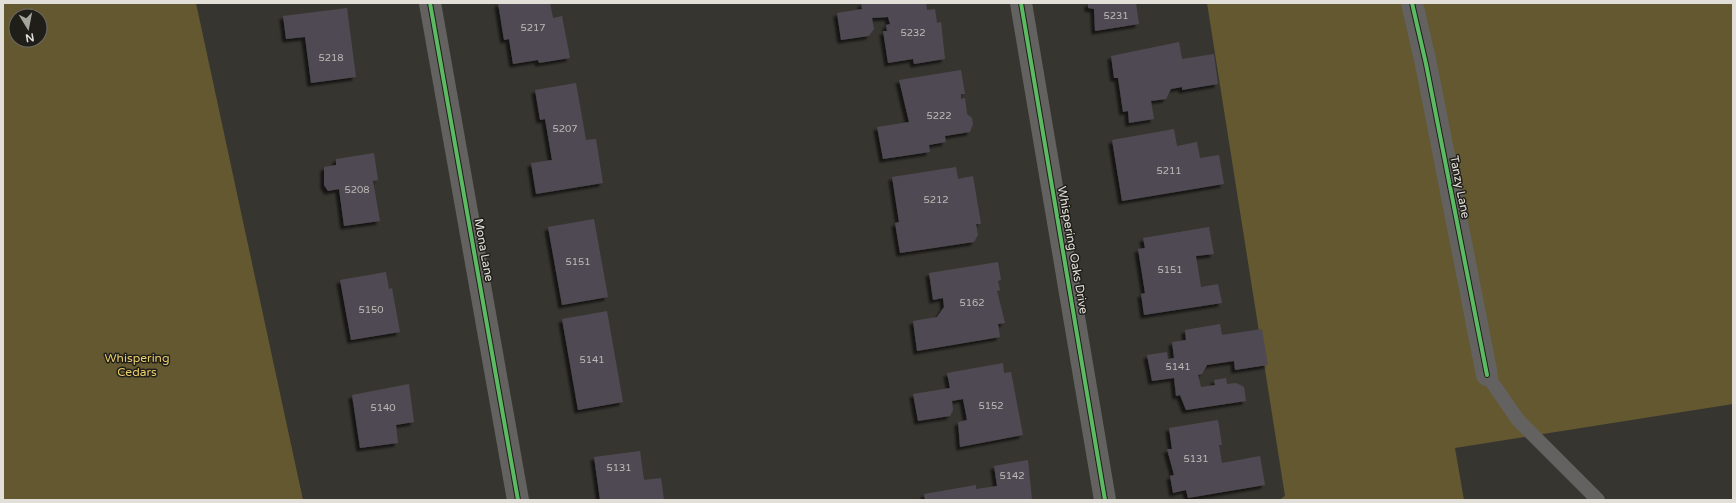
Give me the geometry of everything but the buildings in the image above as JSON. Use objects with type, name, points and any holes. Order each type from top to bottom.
[{"type":"street","name":"Mona Lane","points":[[430,3],[518,500]]},
{"type":"street","name":"Whispering Oaks Drive","points":[[1021,3],[1105,500]]},
{"type":"street","name":"Tanzy Lane","points":[[1412,3],[1426,64],[1487,375]]},
{"type":"lane","points":[[1487,375],[1518,420],[1598,500]]},
{"type":"green space","name":"Whispering Cedars","points":[[3,3],[196,3],[303,500],[3,500]]},
{"type":"green space","points":[[1207,3],[1733,3],[1733,404],[1455,448],[1464,500],[1279,500],[1285,496]]},
{"type":"cycle path","points":[[430,3],[518,500]]},
{"type":"cycle path","points":[[1021,3],[1105,500]]},
{"type":"cycle path","points":[[1412,3],[1426,64],[1487,375]]}]
